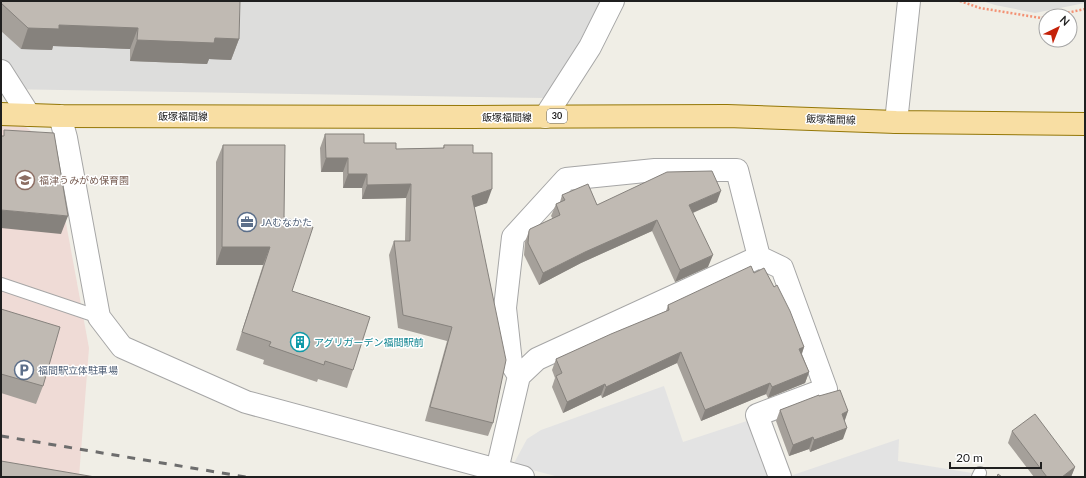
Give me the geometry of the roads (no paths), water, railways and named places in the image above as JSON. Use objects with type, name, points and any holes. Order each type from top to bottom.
[{"type":"main road","name":"飯塚福間線","points":[[1,114],[60,116],[727,116],[896,122],[1085,124]]},
{"type":"street","points":[[545,116],[590,47],[613,1]]},
{"type":"street","points":[[896,122],[909,1]]},
{"type":"street","points":[[1,71],[29,115]]},
{"type":"street","points":[[60,116],[66,138],[99,317],[122,347],[246,402],[523,477]]},
{"type":"street","points":[[519,376],[511,363],[505,308],[512,238],[566,179],[654,170],[737,170],[759,257]]},
{"type":"street","points":[[497,470],[519,376],[537,360],[759,257]]},
{"type":"street","points":[[759,257],[782,268],[826,389],[757,416],[780,477]]},
{"type":"lane","points":[[1,284],[99,317]]},
{"type":"railway","points":[[1,436],[246,477]]},
{"type":"place","name":"福津うみがめ保育園","points":[[25,180]]},
{"type":"place","name":"JAむなかた","points":[[247,222]]},
{"type":"place","name":"アグリガーデン福間駅前","points":[[300,342]]},
{"type":"place","name":"福間駅立体駐車場","points":[[24,370]]}]
